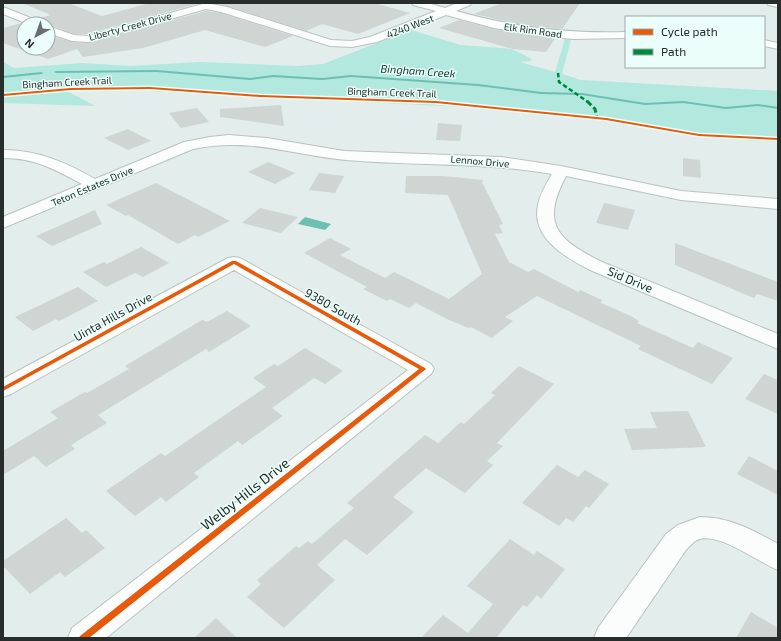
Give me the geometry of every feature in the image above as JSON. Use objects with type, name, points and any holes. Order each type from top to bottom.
[{"type":"street","points":[[3,6],[16,3]]},
{"type":"street","name":"Elk Rim Road","points":[[416,3],[518,30],[569,35],[623,35]]},
{"type":"street","name":"4240 West","points":[[352,44],[373,40],[466,3]]},
{"type":"street","points":[[772,3],[778,4]]},
{"type":"street","name":"Liberty Creek Drive","points":[[56,32],[72,38],[88,39],[206,6],[222,9],[330,43],[352,44]]},
{"type":"street","points":[[3,10],[18,16]]},
{"type":"street","name":"Elk Rim Road","points":[[612,23],[623,35]]},
{"type":"street","points":[[765,43],[778,46]]},
{"type":"street","name":"Lennox Drive","points":[[182,148],[206,142],[251,140],[337,154],[501,162],[561,171],[681,196],[778,204]]},
{"type":"street","name":"Teton Estates Drive","points":[[3,223],[182,148]]},
{"type":"street","points":[[3,154],[31,155],[53,162],[94,185]]},
{"type":"street","name":"Sid Drive","points":[[561,171],[546,205],[545,220],[554,236],[571,252],[596,266],[778,342]]},
{"type":"street","name":"9380 South","points":[[234,262],[423,368]]},
{"type":"street","name":"Uinta Hills Drive","points":[[3,389],[234,262]]},
{"type":"street","name":"Welby Hills Drive","points":[[83,638],[423,368]]},
{"type":"street","points":[[609,638],[676,542],[681,536],[692,529],[700,526],[724,530],[778,558]]},
{"type":"shaded area","points":[[411,30],[461,45],[512,49],[532,59],[530,61],[520,62],[555,72],[565,39],[571,39],[562,74],[581,80],[778,91],[778,142],[701,137],[603,121],[462,107],[147,91],[67,91],[95,106],[3,103],[3,62],[14,68],[82,63],[130,66],[200,62],[298,66],[323,64]]},
{"type":"shaded area","points":[[305,217],[331,224],[325,230],[298,224]]},
{"type":"building","points":[[22,3],[68,3],[102,16],[150,3],[200,3],[88,34],[74,34],[56,27],[56,16],[48,16],[51,15]]},
{"type":"building","points":[[214,3],[374,3],[410,13],[358,34],[322,24],[306,31]]},
{"type":"building","points":[[502,3],[580,3],[562,29],[519,24],[474,14]]},
{"type":"building","points":[[206,11],[221,13],[293,36],[265,47],[205,30],[143,48],[83,57],[77,49],[48,59],[40,56],[56,56],[56,37],[72,42],[88,43]]},
{"type":"building","points":[[459,20],[494,29],[555,39],[546,52],[513,49],[439,28]]},
{"type":"building","points":[[16,25],[16,48],[3,43],[3,28]]},
{"type":"building","points":[[281,105],[284,126],[220,117],[220,109]]},
{"type":"building","points":[[197,108],[209,122],[181,128],[169,113]]},
{"type":"building","points":[[438,123],[462,125],[460,141],[436,140]]},
{"type":"building","points":[[128,129],[151,141],[128,150],[104,138]]},
{"type":"building","points":[[683,158],[700,160],[701,178],[683,176]]},
{"type":"building","points":[[268,162],[295,173],[275,184],[248,172]]},
{"type":"building","points":[[319,173],[344,176],[335,193],[309,190]]},
{"type":"building","points":[[406,176],[443,176],[483,180],[482,184],[503,224],[499,225],[503,233],[495,234],[509,262],[528,272],[534,269],[578,292],[580,290],[602,300],[601,303],[631,316],[639,321],[637,323],[693,348],[698,342],[733,358],[712,384],[638,349],[641,346],[537,296],[505,317],[513,321],[492,338],[471,327],[469,328],[449,320],[416,303],[409,308],[390,299],[387,301],[363,289],[367,287],[304,253],[330,238],[351,249],[340,255],[385,278],[394,272],[449,299],[482,274],[448,195],[405,193]]},
{"type":"building","points":[[156,183],[230,221],[198,237],[195,235],[178,244],[128,215],[126,216],[106,205]]},
{"type":"building","points":[[604,203],[635,210],[628,230],[596,223]]},
{"type":"building","points":[[260,208],[298,217],[281,233],[242,223]]},
{"type":"building","points":[[95,210],[102,224],[52,246],[36,236]]},
{"type":"building","points":[[675,243],[778,282],[778,301],[757,294],[754,298],[675,265]]},
{"type":"building","points":[[141,247],[169,263],[143,277],[135,273],[106,287],[83,272],[104,262],[107,264]]},
{"type":"building","points":[[78,287],[98,301],[59,321],[56,319],[33,331],[15,317]]},
{"type":"building","points":[[227,311],[251,326],[209,352],[206,349],[98,415],[107,423],[71,445],[75,449],[46,467],[34,456],[3,475],[3,451],[58,418],[50,412],[129,369],[125,366],[202,320],[207,322]]},
{"type":"building","points":[[305,348],[343,371],[325,384],[314,378],[272,408],[283,416],[242,445],[238,441],[194,473],[199,477],[166,502],[161,497],[135,516],[106,491],[161,453],[165,456],[266,387],[253,378],[274,364],[278,366]]},
{"type":"building","points":[[519,366],[554,384],[497,443],[503,446],[487,461],[493,465],[465,493],[426,468],[393,497],[414,512],[367,555],[345,539],[317,565],[335,580],[284,628],[247,597],[261,584],[257,580],[296,546],[299,548],[308,541],[312,544],[354,508],[347,503],[425,435],[438,443],[461,422],[464,424],[495,395],[491,393]]},
{"type":"building","points":[[764,374],[778,380],[778,414],[745,399]]},
{"type":"building","points":[[688,411],[706,447],[632,450],[624,429],[657,428],[650,412]]},
{"type":"building","points":[[749,456],[778,471],[778,495],[737,474]]},
{"type":"building","points":[[557,465],[578,477],[585,470],[609,484],[589,508],[586,506],[573,522],[566,518],[559,526],[522,503]]},
{"type":"building","points":[[66,518],[82,533],[86,530],[105,548],[65,577],[60,572],[30,594],[3,566],[3,561]]},
{"type":"building","points":[[510,539],[534,555],[537,551],[565,569],[541,599],[537,595],[527,607],[523,605],[496,638],[421,638],[443,615],[468,633],[493,604],[467,586]]},
{"type":"building","points":[[751,612],[778,628],[778,638],[736,638]]},
{"type":"building","points":[[216,618],[237,638],[194,638]]},
{"type":"waterway","name":"Bingham Creek","points":[[56,72],[157,71],[250,79],[273,76],[322,79],[351,76],[478,85],[541,93],[582,94],[645,104],[683,102],[726,108],[758,105],[778,108]]},
{"type":"waterway","name":"Bingham Creek","points":[[3,77],[41,73]]},
{"type":"marked path","points":[[558,73],[559,82],[584,98],[595,109],[597,118]]},
{"type":"cycle path","name":"Bingham Creek Trail","points":[[3,95],[71,89],[150,88],[260,96],[436,102],[606,119],[699,135],[778,139]]},
{"type":"cycle path","points":[[3,389],[234,262],[423,369],[83,638]]}]
